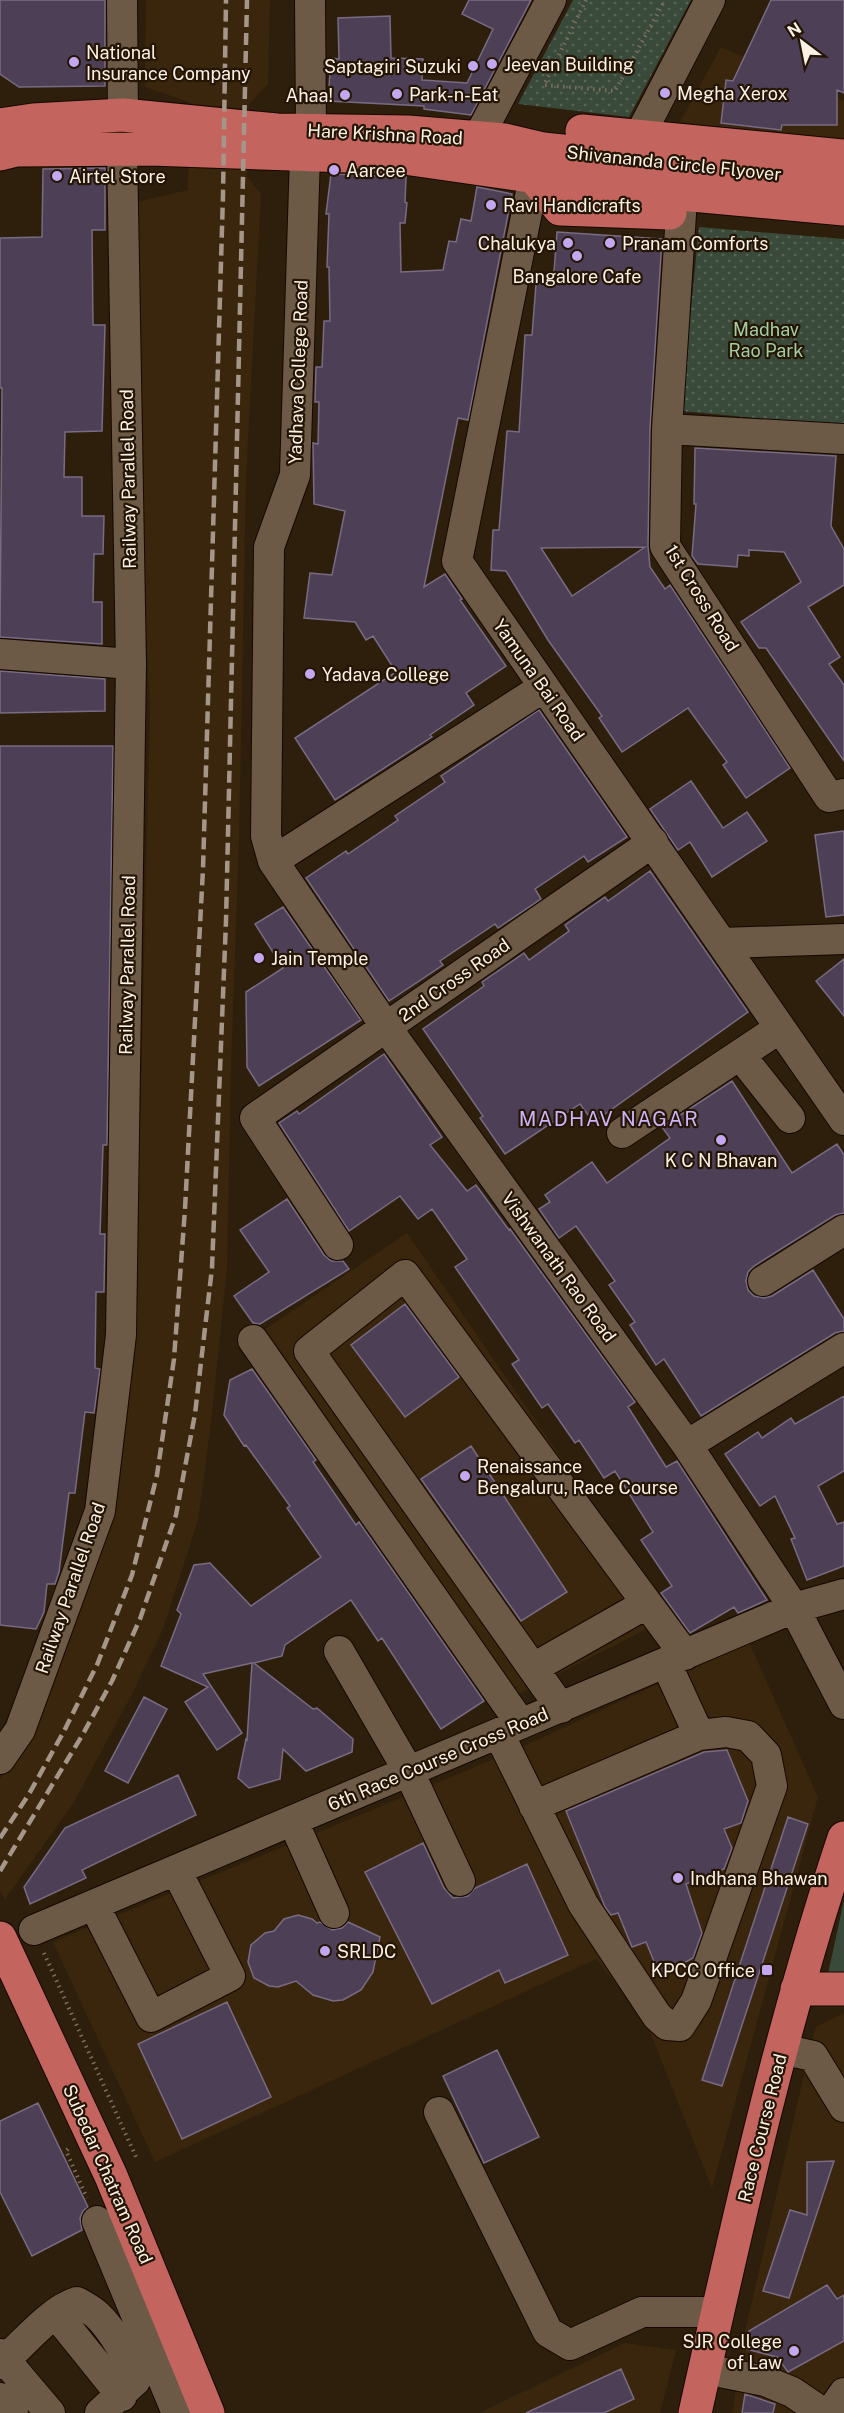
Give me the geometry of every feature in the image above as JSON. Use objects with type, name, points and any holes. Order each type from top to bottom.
[{"type":"main road","points":[[0,125],[33,120],[123,115],[186,136]]},
{"type":"main road","points":[[491,140],[540,128],[640,135],[844,156]]},
{"type":"main road","name":"Hare Krishna Road","points":[[186,136],[308,142],[408,132],[491,140]]},
{"type":"main road","points":[[0,154],[16,150],[122,149],[186,136]]},
{"type":"main road","name":"Shivananda Circle Flyover","points":[[491,140],[543,149],[844,180]]},
{"type":"main road","name":"Hare Krishna Road","points":[[308,142],[534,177]]},
{"type":"main road","points":[[534,177],[560,209],[681,214],[844,226]]},
{"type":"main road","name":"Shivananda Circle Flyover","points":[[534,177],[615,188],[844,209]]},
{"type":"main road","name":"Race Course Road","points":[[695,2413],[717,2312],[781,2049],[822,1903],[843,1845]]},
{"type":"main road","name":"Subedar Chatram Road","points":[[0,1938],[111,2176],[208,2413]]},
{"type":"main road","points":[[797,1989],[844,1989]]},
{"type":"street","points":[[122,0],[123,115]]},
{"type":"street","name":"Yadhava College Road","points":[[269,849],[269,547],[295,475],[308,142],[310,0]]},
{"type":"street","points":[[491,140],[551,0]]},
{"type":"street","points":[[640,135],[710,0]]},
{"type":"street","name":"Railway Parallel Road","points":[[0,1759],[20,1730],[100,1511],[120,1347],[131,664],[122,149]]},
{"type":"street","name":"Yamuna Bai Road","points":[[534,177],[457,561],[844,1120]]},
{"type":"street","name":"1st Cross Road","points":[[681,214],[667,429],[665,546],[829,797],[844,794]]},
{"type":"street","points":[[667,429],[844,439]]},
{"type":"street","points":[[0,654],[131,664]]},
{"type":"street","points":[[269,849],[544,687]]},
{"type":"street","name":"2nd Cross Road","points":[[338,1245],[255,1118],[653,842]]},
{"type":"street","name":"Vishwanath Rao Road","points":[[269,849],[386,1027],[687,1445],[794,1608],[844,1704]]},
{"type":"street","points":[[722,943],[844,939]]},
{"type":"street","points":[[622,1133],[780,1028]]},
{"type":"street","points":[[740,1055],[790,1118]]},
{"type":"street","points":[[763,1281],[844,1230]]},
{"type":"street","points":[[561,1707],[535,1667],[436,1533],[309,1351],[405,1275],[646,1604],[675,1659],[699,1735]]},
{"type":"street","points":[[254,1340],[510,1729],[534,1806],[583,1904],[631,1981],[657,2016],[667,2025],[680,2026],[696,2001],[772,1786],[766,1755],[748,1736],[726,1732],[699,1735],[534,1806]]},
{"type":"street","points":[[687,1445],[844,1348]]},
{"type":"street","name":"6th Race Course Cross Road","points":[[34,1930],[794,1608],[844,1594]]},
{"type":"street","points":[[535,1667],[646,1604]]},
{"type":"street","points":[[339,1651],[409,1772],[460,1881]]},
{"type":"street","points":[[293,1821],[334,1912]]},
{"type":"street","points":[[94,1905],[151,2017],[230,1976],[176,1870]]},
{"type":"street","points":[[781,2049],[813,2056],[844,2107]]},
{"type":"street","points":[[439,2112],[548,2332],[570,2345],[642,2312],[717,2312]]},
{"type":"street","points":[[97,2221],[177,2413]]},
{"type":"street","points":[[50,2413],[2,2359],[56,2314],[68,2305],[77,2302],[97,2315],[134,2372],[135,2381],[111,2404]]},
{"type":"street","points":[[705,2369],[765,2381],[792,2392],[823,2413]]},
{"type":"street","points":[[830,2413],[844,2393]]},
{"type":"street","points":[[0,2398],[13,2413]]},
{"type":"path","points":[[586,0],[544,85],[615,91],[664,0]]},
{"type":"path","points":[[34,1930],[136,2157]]},
{"type":"path","points":[[69,2148],[66,2151],[97,2221]]},
{"type":"shaded area","points":[[146,0],[270,0],[268,84],[249,104],[247,177],[261,194],[246,478],[227,1268],[211,1423],[198,1520],[163,1629],[132,1694],[73,1804],[5,1899],[0,1891],[0,1779],[15,1757],[61,1664],[107,1536],[123,1454],[135,1332],[150,709],[143,570],[137,202],[188,190],[189,102],[145,87]]},
{"type":"shaded area","points":[[721,47],[844,101],[844,142],[680,122]]},
{"type":"shaded area","name":"Renaissance Bengaluru, Race Course","points":[[407,1233],[670,1617],[511,1698],[258,1334]]},
{"type":"shaded area","points":[[749,1642],[818,1797],[712,2188],[644,2017],[596,1959],[155,2162],[53,1942],[504,1755]]},
{"type":"shaded area","points":[[844,2013],[844,2413],[733,2413],[740,2354],[811,2044],[816,2027]]},
{"type":"shaded area","points":[[625,2343],[676,2350],[660,2413],[479,2413]]},
{"type":"green space","points":[[573,0],[691,0],[629,117],[518,104]]},
{"type":"green space","name":"Madhav Rao Park","points":[[699,227],[844,239],[844,426],[681,411]]},
{"type":"green space","points":[[844,1900],[844,1973],[828,1974]]},
{"type":"building","points":[[0,0],[105,0],[105,86],[19,87],[0,74]]},
{"type":"building","points":[[469,0],[531,0],[471,115],[424,109],[424,106],[328,101],[331,58],[339,59],[338,18],[390,16],[391,58],[423,59],[422,80],[467,83],[493,29],[462,14]]},
{"type":"building","points":[[771,0],[844,0],[844,93],[837,90],[837,125],[782,125],[781,130],[721,123],[726,80],[733,81]]},
{"type":"building","points":[[105,168],[105,230],[92,230],[93,325],[105,325],[102,431],[65,432],[64,477],[82,477],[82,516],[104,516],[103,554],[94,554],[93,602],[102,602],[102,644],[0,637],[2,388],[0,388],[0,238],[42,237],[43,169]]},
{"type":"building","points":[[331,174],[406,177],[405,223],[400,223],[401,272],[443,270],[449,241],[456,242],[461,219],[471,221],[477,187],[512,194],[468,420],[458,418],[424,587],[445,574],[462,599],[460,600],[506,666],[466,693],[474,705],[430,735],[432,737],[335,800],[295,738],[396,672],[373,636],[366,640],[355,622],[304,618],[310,573],[332,575],[345,511],[314,504],[313,443],[318,444],[319,402],[315,402],[316,367],[322,367],[324,321],[330,321],[329,267],[327,267],[329,214],[326,214]]},
{"type":"building","points":[[557,232],[662,239],[650,428],[648,546],[650,567],[665,589],[670,585],[790,768],[746,798],[723,765],[727,762],[688,708],[622,752],[599,718],[602,716],[548,640],[506,571],[491,570],[493,530],[499,530],[507,431],[519,432],[525,335],[532,335],[536,284],[553,285]],"holes":[[[645,547],[572,596],[541,548]]]},
{"type":"building","points":[[695,448],[836,456],[831,526],[844,549],[844,585],[808,607],[840,657],[829,664],[844,685],[844,761],[766,648],[759,648],[741,622],[801,582],[784,552],[749,550],[749,556],[738,555],[737,567],[698,564],[692,556],[696,504],[694,504]]},
{"type":"building","points":[[0,671],[105,679],[105,711],[0,713]]},
{"type":"building","points":[[539,710],[627,837],[588,862],[584,856],[535,889],[541,899],[498,928],[495,924],[440,961],[443,965],[389,1001],[306,878],[346,851],[348,854],[398,820],[395,816],[445,782],[441,776]]},
{"type":"building","points":[[0,746],[113,746],[107,1145],[103,1145],[100,1234],[105,1234],[104,1292],[96,1292],[95,1368],[100,1369],[94,1413],[85,1412],[75,1493],[69,1493],[59,1572],[55,1584],[47,1584],[44,1612],[36,1629],[0,1625]]},
{"type":"building","points":[[691,781],[723,828],[747,812],[767,841],[712,877],[690,842],[678,850],[650,809]]},
{"type":"building","points":[[844,831],[844,915],[826,917],[815,835]]},
{"type":"building","points":[[650,871],[748,1012],[598,1119],[591,1119],[580,1104],[505,1154],[480,1118],[483,1116],[423,1029],[484,986],[482,982],[524,953],[529,960],[569,931],[565,925],[605,897],[608,901]]},
{"type":"building","points":[[283,907],[361,1020],[259,1086],[247,1067],[246,992],[283,968],[255,924]]},
{"type":"building","points":[[844,959],[844,1016],[816,981]]},
{"type":"building","points":[[384,1054],[442,1137],[430,1145],[467,1191],[476,1185],[510,1229],[635,1402],[628,1407],[666,1467],[677,1461],[767,1600],[738,1613],[734,1607],[690,1633],[661,1593],[672,1586],[641,1540],[653,1532],[615,1471],[604,1478],[579,1440],[575,1443],[548,1404],[542,1408],[512,1364],[519,1360],[455,1267],[467,1259],[432,1209],[418,1219],[400,1196],[349,1231],[279,1123],[297,1111],[299,1114]]},
{"type":"building","points":[[732,1081],[792,1173],[837,1144],[844,1155],[844,1213],[835,1215],[754,1266],[748,1272],[746,1281],[748,1290],[754,1296],[764,1298],[772,1296],[813,1270],[844,1319],[844,1331],[835,1333],[701,1416],[664,1359],[656,1365],[630,1325],[635,1322],[609,1285],[615,1281],[576,1226],[559,1238],[539,1209],[550,1202],[545,1195],[592,1162],[607,1183],[670,1138],[662,1127]]},
{"type":"building","points":[[287,1199],[324,1255],[331,1261],[343,1261],[349,1269],[260,1324],[253,1323],[234,1296],[269,1272],[240,1230]]},
{"type":"building","points":[[405,1304],[459,1377],[405,1417],[351,1345]]},
{"type":"building","points":[[252,1369],[316,1460],[313,1462],[356,1525],[359,1522],[484,1701],[441,1729],[382,1638],[378,1641],[351,1600],[285,1645],[282,1656],[254,1663],[313,1709],[317,1708],[353,1739],[352,1752],[306,1771],[283,1749],[280,1779],[249,1788],[238,1778],[247,1740],[252,1663],[203,1674],[242,1733],[217,1750],[185,1702],[208,1687],[161,1666],[181,1614],[177,1610],[194,1565],[210,1563],[251,1606],[321,1557],[287,1508],[290,1506],[246,1445],[244,1446],[224,1415],[230,1380]]},
{"type":"building","points":[[844,1396],[844,1471],[818,1486],[837,1524],[844,1522],[844,1566],[807,1580],[791,1539],[795,1538],[775,1496],[760,1506],[725,1454],[758,1432],[762,1438],[791,1418],[795,1424]]},
{"type":"building","points":[[471,1446],[567,1592],[521,1621],[421,1479]]},
{"type":"building","points":[[144,1697],[167,1709],[128,1783],[105,1771]]},
{"type":"building","points":[[727,1750],[748,1801],[741,1823],[724,1829],[732,1848],[724,1869],[686,1884],[702,1933],[693,1958],[660,1976],[646,1942],[632,1947],[618,1913],[611,1915],[605,1907],[566,1811],[704,1752]]},
{"type":"building","points":[[178,1775],[196,1815],[82,1870],[86,1878],[30,1904],[24,1887],[65,1828]]},
{"type":"building","points":[[788,1817],[808,1824],[722,2086],[702,2080]]},
{"type":"building","points":[[423,1843],[444,1888],[453,1898],[468,1896],[475,1888],[527,1864],[568,1955],[505,1983],[499,1970],[432,2004],[365,1872]]},
{"type":"building","points":[[298,1915],[317,1923],[320,1922],[332,1930],[342,1928],[348,1922],[380,1937],[373,1972],[361,1990],[343,2000],[333,2001],[313,1995],[296,1981],[278,1987],[269,1986],[254,1978],[248,1962],[251,1945],[265,1933],[274,1931],[284,1919]]},
{"type":"building","points":[[227,2002],[271,2097],[182,2139],[138,2044]]},
{"type":"building","points":[[497,2050],[539,2137],[484,2163],[443,2076]]},
{"type":"building","points":[[38,2103],[88,2207],[80,2218],[82,2230],[32,2256],[0,2192],[0,2121]]},
{"type":"building","points":[[834,2161],[789,2298],[763,2291],[790,2210],[807,2215],[807,2162]]},
{"type":"building","points":[[827,2285],[837,2299],[844,2295],[844,2341],[788,2372],[777,2357],[746,2349],[749,2331]]},
{"type":"building","points":[[621,2369],[634,2399],[604,2413],[526,2413]]},
{"type":"building","points":[[745,2394],[775,2404],[773,2413],[742,2413]]},
{"type":"railway","points":[[0,1838],[29,1794],[63,1733],[97,1665],[132,1575],[157,1475],[174,1359],[185,1209],[203,869],[223,195],[226,0]]},
{"type":"railway","points":[[0,1871],[83,1734],[112,1681],[140,1619],[176,1515],[195,1414],[212,1268],[226,921],[247,0]]},
{"type":"place","name":"National Insurance Company","points":[[74,62]]},
{"type":"place","name":"Jeevan Building","points":[[492,64]]},
{"type":"place","name":"Saptagiri Suzuki","points":[[473,66]]},
{"type":"place","name":"Megha Xerox","points":[[665,93]]},
{"type":"place","name":"Park-n-Eat","points":[[397,94]]},
{"type":"place","name":"Ahaa!","points":[[345,95]]},
{"type":"place","name":"Aarcee","points":[[334,170]]},
{"type":"place","name":"Airtel Store","points":[[57,176]]},
{"type":"place","name":"Ravi Handicrafts","points":[[491,205]]},
{"type":"place","name":"Chalukya","points":[[568,243]]},
{"type":"place","name":"Pranam Comforts","points":[[610,243]]},
{"type":"place","name":"Bangalore Cafe","points":[[577,256]]},
{"type":"place","name":"Yadava College","points":[[310,674]]},
{"type":"place","name":"Jain Temple","points":[[259,958]]},
{"type":"place","name":"K C N Bhavan","points":[[721,1140]]},
{"type":"place","name":"Renaissance Bengaluru, Race Course","points":[[465,1476]]},
{"type":"place","name":"Indhana Bhawan","points":[[678,1878]]},
{"type":"place","name":"SRLDC","points":[[325,1951]]},
{"type":"place","name":"KPCC Office","points":[[767,1970]]},
{"type":"place","name":"SJR College of Law","points":[[794,2351]]},
{"type":"district","name":"MADHAV NAGAR","points":[[609,1119]]}]
